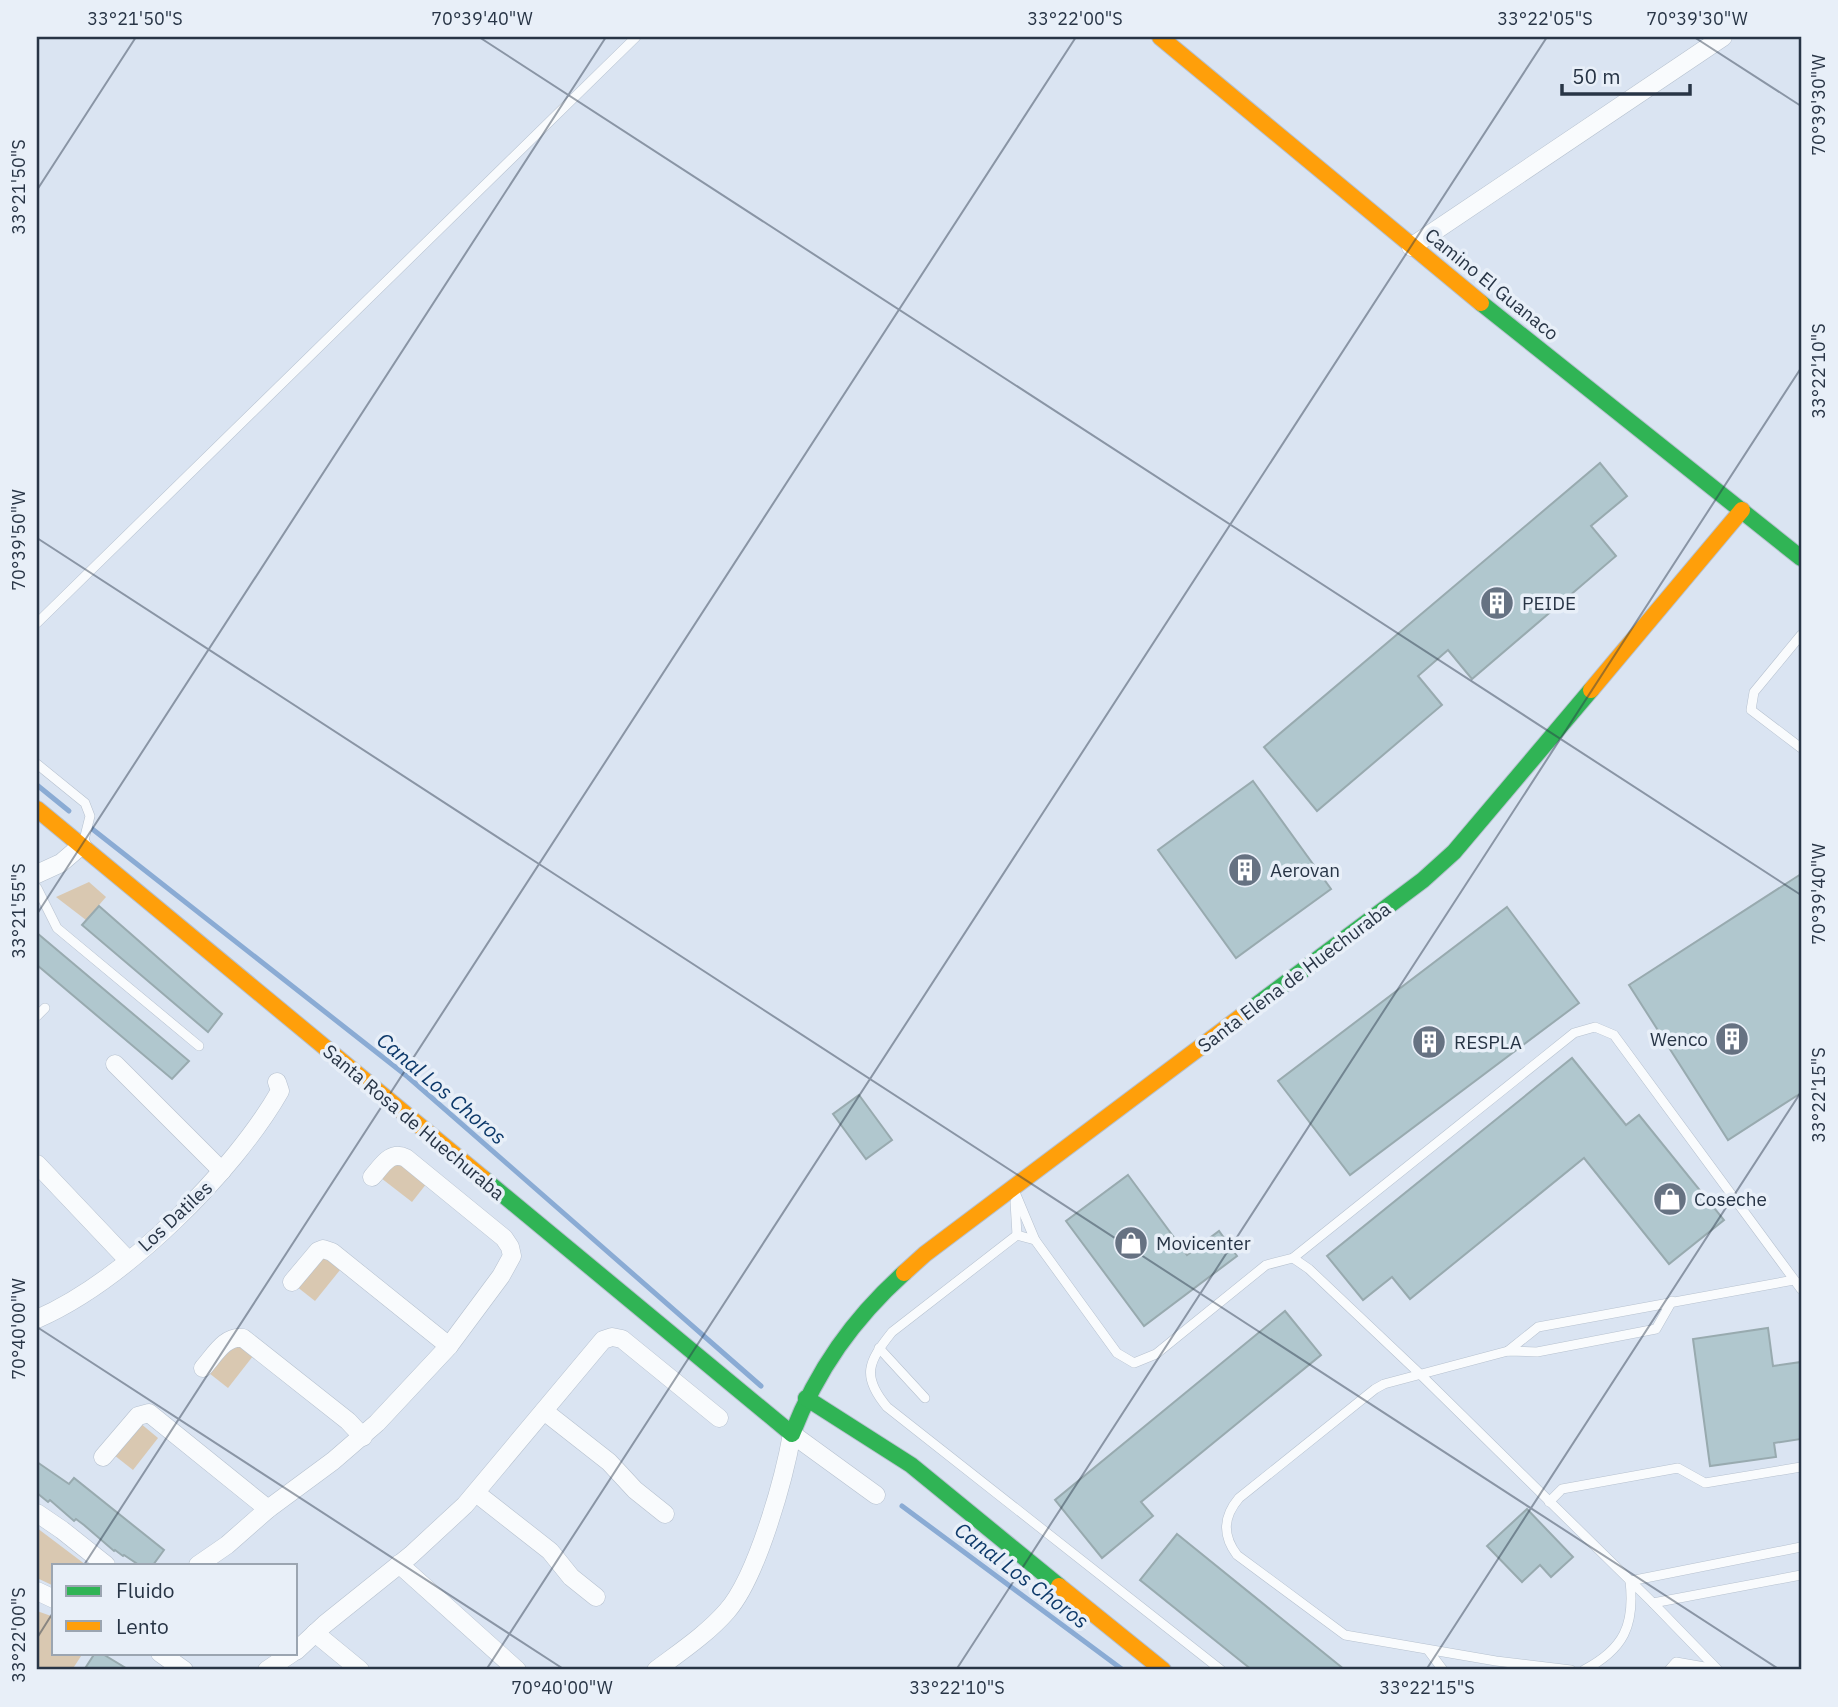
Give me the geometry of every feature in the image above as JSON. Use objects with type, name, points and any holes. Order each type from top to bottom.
[{"type":"street","name":"Camino El Guanaco","points":[[1160,37],[1411,247],[1801,558]]},
{"type":"street","points":[[1411,247],[1723,37]]},
{"type":"street","name":"Santa Elena de Huechuraba","points":[[806,1398],[826,1359],[853,1324],[885,1288],[925,1254],[1439,867],[1472,832],[1742,510]]},
{"type":"street","name":"Santa Rosa de Huechuraba","points":[[37,809],[792,1434],[876,1495]]},
{"type":"street","points":[[37,874],[61,863],[82,845]]},
{"type":"street","points":[[115,1063],[222,1171]]},
{"type":"street","name":"Los Datiles","points":[[37,1319],[81,1295],[128,1260],[183,1211],[222,1171],[248,1139],[279,1095],[277,1082]]},
{"type":"street","points":[[199,1564],[363,1437],[449,1346],[508,1265],[512,1256],[510,1247],[498,1233],[402,1156],[392,1156],[372,1177]]},
{"type":"street","points":[[37,1164],[128,1260]]},
{"type":"street","points":[[292,1282],[318,1251],[323,1249],[332,1252],[449,1346]]},
{"type":"street","points":[[203,1368],[225,1343],[237,1337],[243,1338],[348,1421],[363,1437]]},
{"type":"street","points":[[298,1649],[442,1527],[476,1493],[600,1343],[612,1337],[626,1342],[719,1418]]},
{"type":"street","points":[[656,1670],[727,1611],[742,1588],[760,1547],[786,1468],[792,1434],[806,1398],[911,1465],[1163,1670]]},
{"type":"street","points":[[544,1411],[609,1462],[635,1490],[665,1514]]},
{"type":"street","points":[[103,1457],[138,1416],[149,1413],[268,1509]]},
{"type":"street","points":[[476,1493],[550,1551],[571,1577],[596,1597]]},
{"type":"street","points":[[37,1513],[105,1564]]},
{"type":"street","points":[[213,1564],[227,1545]]},
{"type":"street","points":[[399,1564],[517,1670]]},
{"type":"street","points":[[315,1633],[360,1670]]},
{"type":"street","points":[[161,1654],[184,1670]]},
{"type":"street","points":[[267,1670],[292,1654]]},
{"type":"street","points":[[286,1670],[294,1654]]},
{"type":"lane","points":[[37,623],[636,37]]},
{"type":"lane","points":[[1801,635],[1754,692],[1751,710],[1801,748]]},
{"type":"lane","points":[[37,764],[86,803],[90,816],[82,845]]},
{"type":"lane","points":[[37,888],[57,928],[199,1046]]},
{"type":"lane","points":[[37,1016],[45,1009]]},
{"type":"lane","points":[[1012,1189],[1035,1240],[1117,1353],[1134,1363],[1156,1354],[1266,1265],[1293,1258],[1574,1033],[1595,1027],[1614,1035],[1801,1289]]},
{"type":"lane","points":[[1012,1189],[1017,1235]]},
{"type":"lane","points":[[1035,1240],[1017,1235],[1000,1245],[892,1332],[879,1348],[871,1365],[870,1378],[874,1391],[887,1407],[1221,1670]]},
{"type":"lane","points":[[1293,1258],[1421,1375],[1718,1670]]},
{"type":"lane","points":[[1508,1351],[1538,1327],[1794,1280]]},
{"type":"lane","points":[[1571,1670],[1496,1661],[1345,1635],[1332,1628],[1237,1555],[1229,1545],[1226,1520],[1238,1499],[1384,1384],[1508,1351],[1537,1352],[1656,1329],[1672,1301]]},
{"type":"lane","points":[[879,1348],[925,1398]]},
{"type":"lane","points":[[1549,1502],[1562,1489],[1678,1468],[1705,1483],[1801,1467]]},
{"type":"lane","points":[[1630,1581],[1801,1547]]},
{"type":"lane","points":[[1653,1603],[1801,1575]]},
{"type":"lane","points":[[1584,1670],[1605,1657],[1617,1646],[1626,1632],[1633,1601],[1630,1581]]},
{"type":"lane","points":[[1429,1650],[1443,1670]]},
{"type":"lane","points":[[1489,1670],[1496,1661]]},
{"type":"lane","points":[[1669,1670],[1676,1662],[1718,1670]]},
{"type":"shaded area","points":[[89,882],[106,897],[86,920],[56,897]]},
{"type":"shaded area","points":[[396,1159],[427,1183],[412,1202],[381,1178]]},
{"type":"shaded area","points":[[321,1255],[340,1270],[315,1301],[296,1286]]},
{"type":"shaded area","points":[[234,1341],[253,1356],[228,1388],[209,1373]]},
{"type":"shaded area","points":[[140,1423],[158,1438],[133,1470],[114,1455]]},
{"type":"shaded area","points":[[37,1528],[85,1564],[52,1564],[52,1585],[37,1578]]},
{"type":"shaded area","points":[[37,1611],[52,1616],[52,1654],[82,1654],[72,1670],[37,1670]]},
{"type":"building","name":"PEIDE","points":[[1600,463],[1627,496],[1591,526],[1616,556],[1472,679],[1448,650],[1418,676],[1442,705],[1317,811],[1264,747]]},
{"type":"building","name":"Aerovan","points":[[1253,781],[1331,889],[1236,958],[1158,850]]},
{"type":"building","name":"Wenco","points":[[1801,874],[1801,1093],[1728,1140],[1629,985]]},
{"type":"building","points":[[99,906],[222,1014],[208,1032],[82,925]]},
{"type":"building","name":"RESPLA","points":[[1507,907],[1579,1003],[1350,1175],[1278,1081]]},
{"type":"building","points":[[37,933],[189,1061],[172,1079],[37,965]]},
{"type":"building","points":[[1572,1058],[1626,1125],[1639,1115],[1724,1220],[1669,1264],[1584,1158],[1410,1299],[1392,1277],[1363,1300],[1327,1256]]},
{"type":"building","points":[[859,1095],[892,1140],[866,1159],[833,1114]]},
{"type":"building","name":"Movicenter","points":[[1128,1175],[1187,1255],[1219,1231],[1237,1256],[1144,1326],[1066,1221]]},
{"type":"building","points":[[1285,1311],[1321,1355],[1141,1502],[1153,1516],[1102,1558],[1055,1500]]},
{"type":"building","points":[[1768,1328],[1773,1366],[1801,1362],[1801,1439],[1774,1443],[1776,1457],[1710,1466],[1693,1339]]},
{"type":"building","points":[[37,1462],[69,1484],[74,1478],[164,1550],[154,1564],[138,1564],[114,1551],[84,1525],[76,1519],[74,1521],[50,1500],[48,1502],[37,1493]]},
{"type":"building","points":[[1527,1509],[1573,1557],[1551,1577],[1540,1565],[1522,1582],[1487,1546]]},
{"type":"building","points":[[1177,1534],[1345,1670],[1252,1670],[1140,1580]]},
{"type":"building","points":[[94,1654],[103,1654],[129,1670],[84,1670]]},
{"type":"waterway","name":"Canal Los Choros","points":[[37,785],[69,811]]},
{"type":"waterway","name":"Canal Los Choros","points":[[91,828],[408,1077],[761,1386]]},
{"type":"waterway","name":"Canal Los Choros","points":[[902,1506],[1123,1670]]},
{"type":"traffic: fast","points":[[1481,303],[1801,558]]},
{"type":"traffic: fast","points":[[1251,1009],[1423,880],[1454,852],[1591,690]]},
{"type":"traffic: fast","points":[[484,1179],[792,1434],[813,1388],[838,1347],[869,1309],[904,1273]]},
{"type":"traffic: fast","points":[[806,1398],[911,1465],[1059,1586]]},
{"type":"traffic: slow","points":[[1160,37],[1481,303]]},
{"type":"traffic: slow","points":[[1591,690],[1742,510]]},
{"type":"traffic: slow","points":[[37,809],[484,1179]]},
{"type":"traffic: slow","points":[[904,1273],[925,1254],[1251,1009]]},
{"type":"traffic: slow","points":[[1059,1586],[1163,1670]]},
{"type":"place","name":"PEIDE","points":[[1497,603]]},
{"type":"place","name":"Aerovan","points":[[1245,870]]},
{"type":"place","name":"Wenco","points":[[1732,1039]]},
{"type":"place","name":"RESPLA","points":[[1429,1042]]},
{"type":"place","name":"Coseche","points":[[1670,1199]]},
{"type":"place","name":"Movicenter","points":[[1131,1243]]}]
